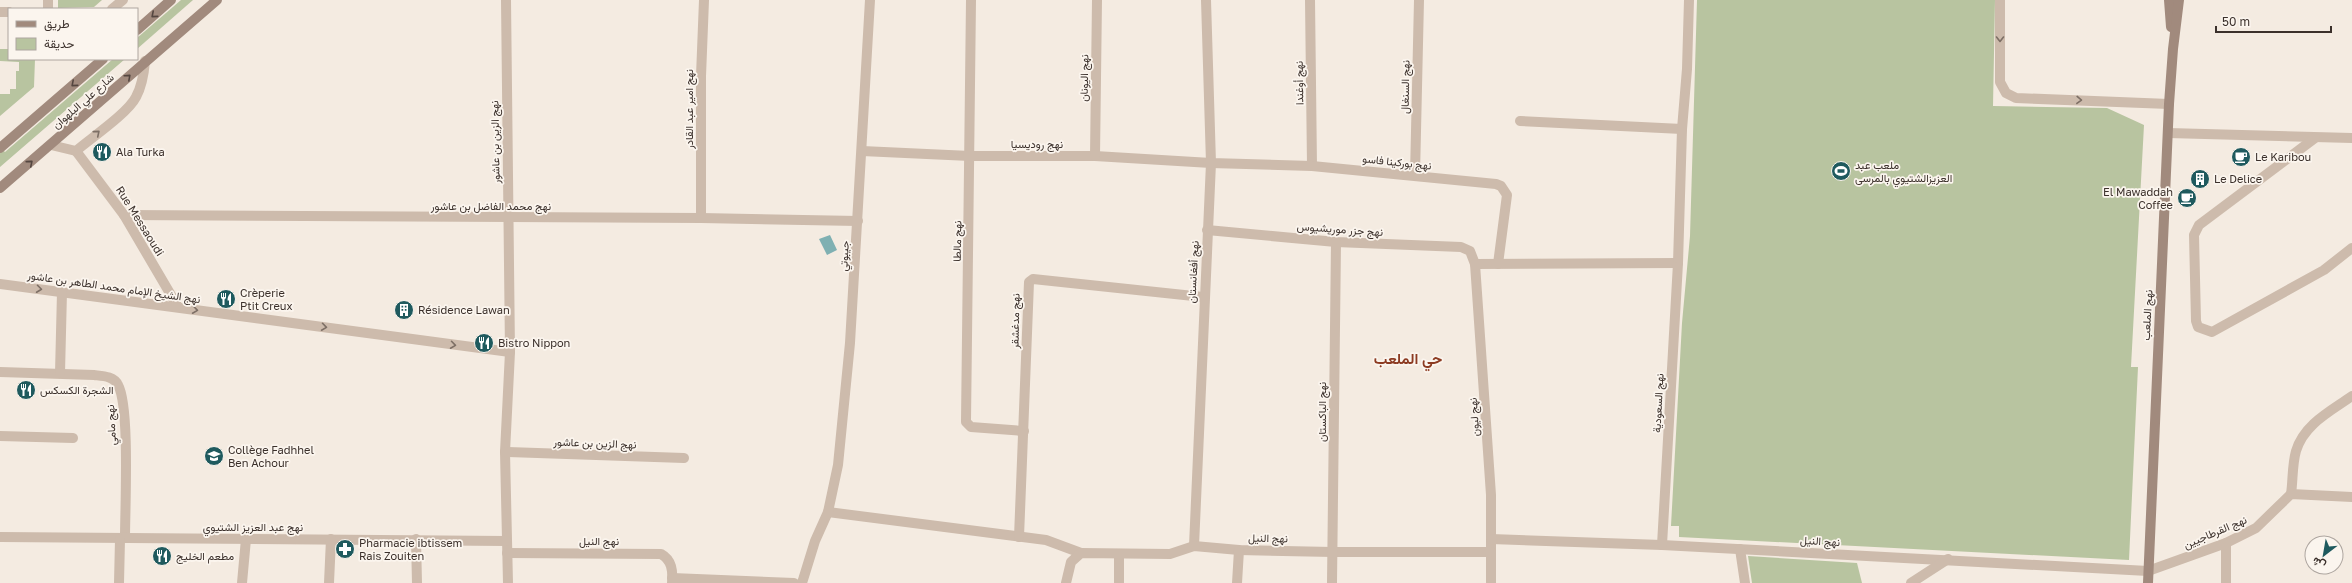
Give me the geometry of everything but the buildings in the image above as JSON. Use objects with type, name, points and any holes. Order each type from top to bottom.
[{"type":"street","points":[[113,8],[123,0]]},
{"type":"street","points":[[138,29],[171,0]]},
{"type":"street","name":"شارع علي البلهوان","points":[[0,188],[217,0]]},
{"type":"street","name":"نهج الزين بن عاشور","points":[[506,0],[510,352],[505,452],[508,583]]},
{"type":"street","name":"نهج امير عبد القادر","points":[[702,218],[701,76],[704,0]]},
{"type":"street","name":"جيبوتي","points":[[802,583],[815,541],[828,512],[839,449],[850,343],[870,0]]},
{"type":"street","name":"نهج مالطا","points":[[971,0],[966,422],[971,427],[1024,431]]},
{"type":"street","name":"نهج اليونان","points":[[1095,156],[1097,0]]},
{"type":"street","name":"نهج أفغانستان","points":[[1194,546],[1203,297],[1211,163],[1206,0]]},
{"type":"street","name":"نهج أوغندا","points":[[1310,0],[1312,166]]},
{"type":"street","name":"نهج السنغال","points":[[1414,175],[1419,0]]},
{"type":"street","name":"نهج السعودية","points":[[1662,544],[1678,263],[1682,129],[1687,69],[1689,0]]},
{"type":"street","points":[[2000,0],[2000,82],[2006,93],[2016,98],[2169,104]]},
{"type":"street","name":"نهج الملعب","points":[[2169,0],[2173,49]]},
{"type":"street","name":"نهج الملعب","points":[[2148,583],[2169,104],[2173,49],[2179,0]]},
{"type":"street","name":"شارع علي البلهوان","points":[[0,148],[102,60]]},
{"type":"street","points":[[51,145],[76,150],[135,99],[143,76],[146,61]]},
{"type":"street","points":[[1520,121],[1682,129]]},
{"type":"street","points":[[2168,133],[2352,138]]},
{"type":"street","points":[[2315,138],[2199,225],[2194,235],[2196,321],[2198,327],[2212,332],[2324,270],[2352,248]]},
{"type":"street","name":"Rue Messaoudi","points":[[76,150],[124,215],[178,307]]},
{"type":"street","name":"نهج روديسيا","points":[[862,151],[970,156],[1095,156],[1211,163]]},
{"type":"street","name":"نهج بوركينا فاسو","points":[[1211,163],[1312,166],[1496,184],[1505,190],[1507,196],[1498,264]]},
{"type":"street","name":"نهج محمد الفاضل بن عاشور","points":[[124,215],[702,218],[858,221]]},
{"type":"street","name":"نهج جزر موريشيوس","points":[[1207,230],[1336,242],[1460,247],[1470,250]]},
{"type":"street","name":"نهج الباكستان","points":[[1332,583],[1336,242]]},
{"type":"street","name":"نهج ليون","points":[[1470,250],[1475,264],[1491,495],[1491,583]]},
{"type":"street","points":[[1475,264],[1678,263]]},
{"type":"street","name":"نهج مدغشقر","points":[[1019,536],[1024,431],[1027,285],[1031,280],[1203,297]]},
{"type":"street","name":"نهج الشيخ الإمام محمد الطاهر بن عاشور","points":[[0,284],[510,352]]},
{"type":"street","points":[[60,373],[62,292]]},
{"type":"street","name":"نهج مامي","points":[[0,372],[60,373],[105,376],[116,381],[119,385],[124,408],[123,538],[119,583]]},
{"type":"street","points":[[2352,396],[2321,417],[2302,438],[2296,451],[2291,494],[2352,496]]},
{"type":"street","points":[[0,436],[73,438]]},
{"type":"street","name":"نهج الزين بن عاشور","points":[[505,452],[684,458]]},
{"type":"street","name":"نهج القرطاجيين","points":[[2148,571],[2226,543],[2256,528],[2291,494]]},
{"type":"street","name":"نهج النيل","points":[[828,512],[1046,540],[1081,553],[1170,554],[1194,546],[1238,550],[1333,552],[1491,552]]},
{"type":"street","name":"نهج عبد العزيز الشتيوي","points":[[0,537],[416,539],[506,541]]},
{"type":"street","points":[[242,583],[246,539]]},
{"type":"street","points":[[330,583],[331,539]]},
{"type":"street","points":[[416,539],[417,583]]},
{"type":"street","name":"نهج النيل","points":[[1491,539],[1662,544],[2148,571]]},
{"type":"street","points":[[2226,543],[2226,583]]},
{"type":"street","points":[[1740,549],[1745,583]]},
{"type":"street","points":[[1237,583],[1238,550]]},
{"type":"street","name":"نهج النيل","points":[[507,553],[661,554],[667,557],[671,563],[672,580],[794,583]]},
{"type":"street","points":[[1066,583],[1071,562],[1081,553]]},
{"type":"street","points":[[1119,554],[1119,583]]},
{"type":"street","points":[[1912,583],[1948,559]]},
{"type":"green space","points":[[58,0],[102,0],[94,7],[58,8]]},
{"type":"green space","points":[[181,0],[193,0],[138,48],[138,37]]},
{"type":"green space","points":[[1697,0],[1995,0],[1993,106],[2107,108],[2144,125],[2131,367],[2138,367],[2129,560],[1679,537],[1679,526],[1671,526],[1682,323],[1690,236]]},
{"type":"green space","points":[[0,49],[8,49],[8,60],[35,60],[34,87],[0,116],[0,94],[10,94],[10,89],[16,89],[16,71],[19,71],[19,62],[0,61]]},
{"type":"green space","points":[[112,60],[124,60],[0,167],[0,147],[5,152]]},
{"type":"green space","points":[[1748,556],[1857,563],[1862,583],[1752,583]]},
{"type":"water","points":[[830,235],[837,250],[827,255],[819,239]]},
{"type":"place","name":"Ala Turka","points":[[102,152]]},
{"type":"place","name":"Le Karibou","points":[[2241,157]]},
{"type":"place","name":"ملعب عبد العزيزالشتيوي بالمرسى","points":[[1841,171]]},
{"type":"place","name":"Le Delice","points":[[2200,179]]},
{"type":"place","name":"El Mawaddah Coffee","points":[[2187,198]]},
{"type":"place","name":"Crèperie Ptit Creux","points":[[226,299]]},
{"type":"place","name":"Résidence Lawan","points":[[404,310]]},
{"type":"place","name":"Bistro Nippon","points":[[484,343]]},
{"type":"place","name":"الشجرة الكسكس","points":[[26,390]]},
{"type":"place","name":"Collège Fadhhel Ben Achour","points":[[214,456]]},
{"type":"place","name":"Pharmacie ibtissem Rais Zouiten","points":[[345,549]]},
{"type":"place","name":"مطعم الخليج","points":[[162,556]]},
{"type":"district","name":"حي الملعب","points":[[1408,359]]}]
